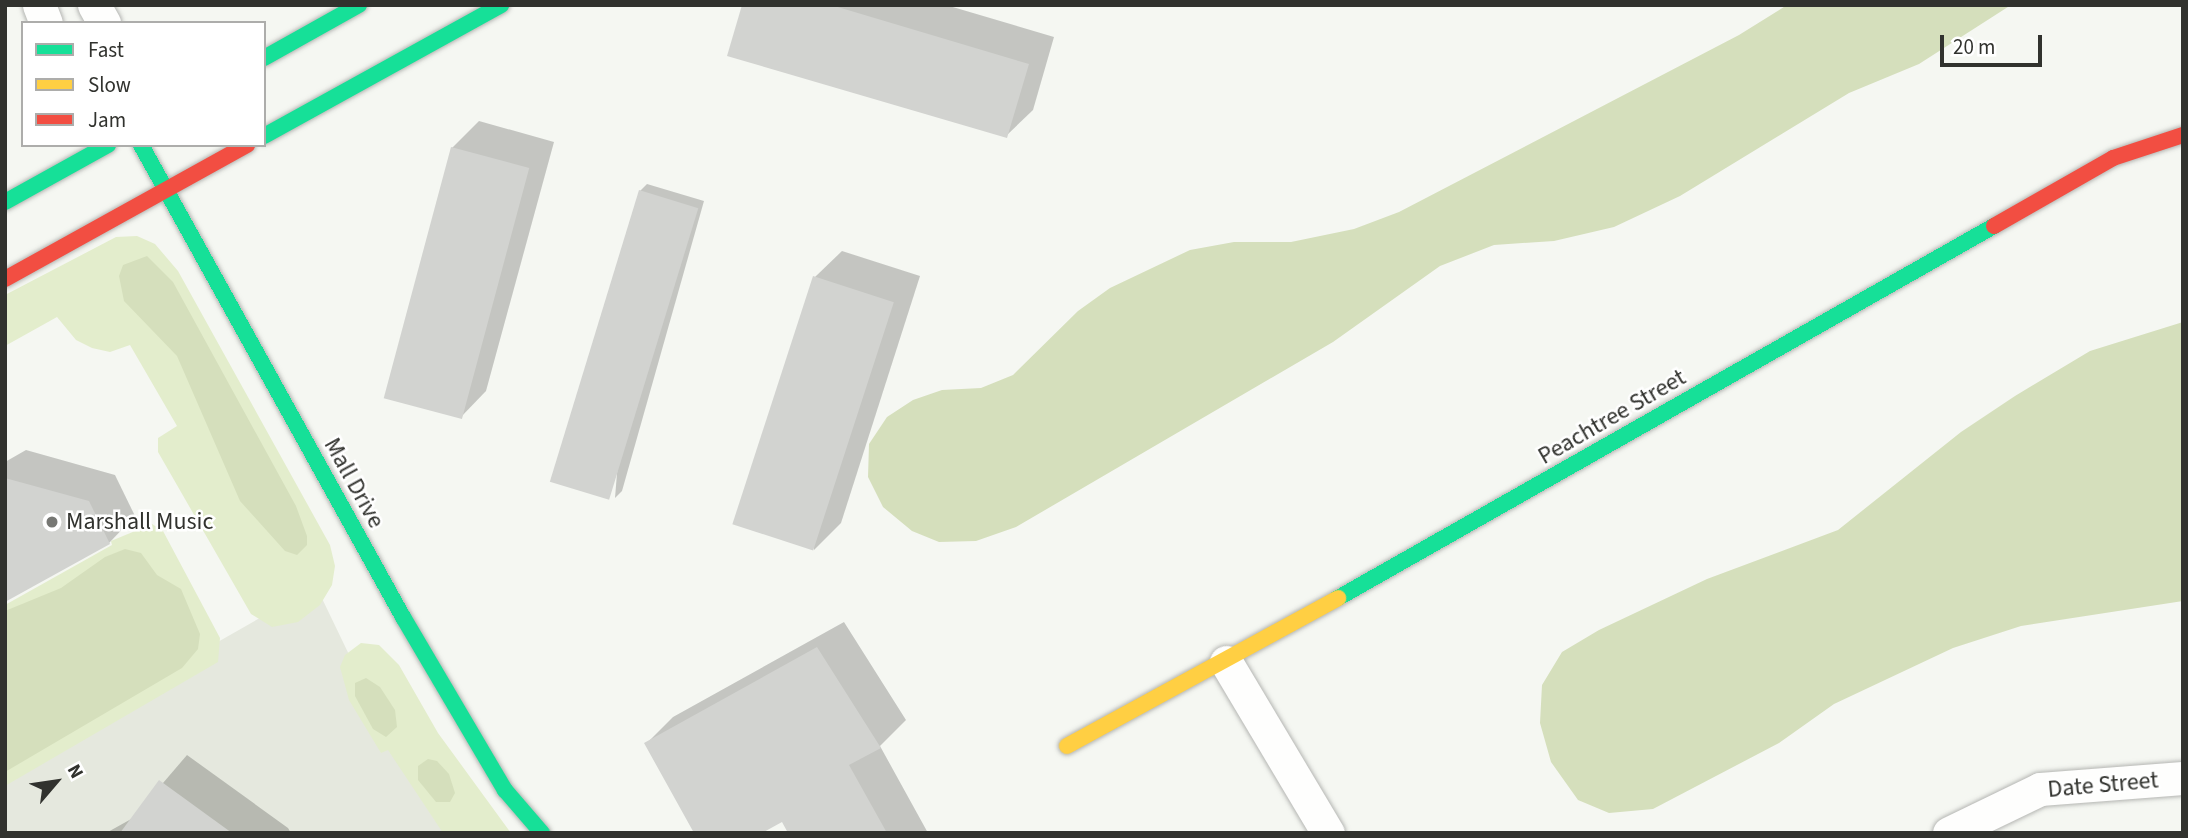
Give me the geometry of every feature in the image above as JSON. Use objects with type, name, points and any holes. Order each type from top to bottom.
[{"type":"street","points":[[38,5],[45,21]]},
{"type":"street","points":[[94,5],[103,21]]},
{"type":"street","points":[[266,57],[359,5]]},
{"type":"street","points":[[266,135],[501,5]]},
{"type":"street","name":"Peachtree Street","points":[[1066,746],[1226,662],[2113,158],[2183,135]]},
{"type":"street","points":[[5,202],[104,147]]},
{"type":"street","name":"Mall Drive","points":[[142,147],[403,617],[505,790],[542,833]]},
{"type":"street","points":[[5,279],[243,147]]},
{"type":"street","points":[[1226,662],[1328,833]]},
{"type":"street","name":"Date Street","points":[[1949,833],[2040,789],[2183,778]]},
{"type":"shaded area","points":[[316,586],[381,721],[460,833],[5,833],[5,763]]},
{"type":"green space","points":[[1787,5],[2011,5],[1919,64],[1849,93],[1680,196],[1614,227],[1554,241],[1494,245],[1440,266],[1333,342],[1016,527],[976,541],[939,542],[912,531],[883,507],[868,477],[869,444],[887,417],[913,400],[942,390],[981,388],[1013,375],[1078,311],[1110,288],[1190,250],[1234,242],[1291,242],[1354,229],[1399,212],[1739,35]]},
{"type":"green space","points":[[137,236],[155,244],[178,271],[330,545],[335,566],[332,585],[320,605],[298,622],[272,627],[251,614],[158,452],[158,438],[177,426],[130,345],[110,352],[92,348],[76,340],[57,317],[5,346],[5,295],[116,237]]},
{"type":"green space","points":[[147,256],[173,282],[296,506],[307,536],[307,545],[297,555],[285,551],[240,501],[177,356],[124,301],[119,276],[123,265]]},
{"type":"green space","points":[[2183,322],[2183,601],[2021,626],[1953,648],[1834,704],[1779,743],[1653,809],[1609,813],[1578,800],[1551,762],[1540,723],[1542,685],[1562,652],[1599,630],[1707,579],[1838,530],[1961,432],[2015,396],[2090,351]]},
{"type":"green space","points":[[152,524],[163,531],[220,638],[218,662],[5,786],[5,605],[112,545],[111,541]]},
{"type":"green space","points":[[125,549],[141,553],[157,575],[181,589],[200,634],[198,649],[182,668],[5,772],[5,611],[61,588],[105,557]]},
{"type":"green space","points":[[361,643],[379,645],[399,665],[438,733],[511,833],[443,833],[388,750],[381,753],[349,700],[340,667],[345,655]]},
{"type":"green space","points":[[366,678],[380,687],[395,710],[397,727],[386,737],[373,729],[355,696],[355,683]]},
{"type":"green space","points":[[428,759],[437,761],[449,774],[455,793],[450,802],[436,802],[418,780],[418,766]]},
{"type":"building","points":[[742,5],[831,5],[1029,64],[1007,138],[727,56]]},
{"type":"building","points":[[451,147],[529,168],[462,419],[384,398]]},
{"type":"building","points":[[639,190],[698,208],[609,500],[550,482]]},
{"type":"building","points":[[813,276],[894,302],[813,550],[732,524]]},
{"type":"building","name":"Marshall Music","points":[[5,478],[89,501],[110,544],[5,602]]},
{"type":"building","points":[[817,647],[881,748],[849,765],[887,833],[788,833],[782,822],[762,833],[694,833],[644,743]]},
{"type":"building","points":[[159,780],[232,833],[120,833]]},
{"type":"traffic: fast","points":[[266,57],[359,5]]},
{"type":"traffic: fast","points":[[266,135],[501,5]]},
{"type":"traffic: fast","points":[[5,202],[104,147]]},
{"type":"traffic: fast","points":[[142,147],[403,617],[505,790],[542,833]]},
{"type":"traffic: fast","points":[[1338,598],[1994,226]]},
{"type":"traffic: slow","points":[[1067,746],[1338,598]]},
{"type":"traffic: jam","points":[[1994,226],[2113,158],[2183,135]]},
{"type":"traffic: jam","points":[[5,279],[243,147]]},
{"type":"place","name":"Marshall Music","points":[[52,522]]}]
